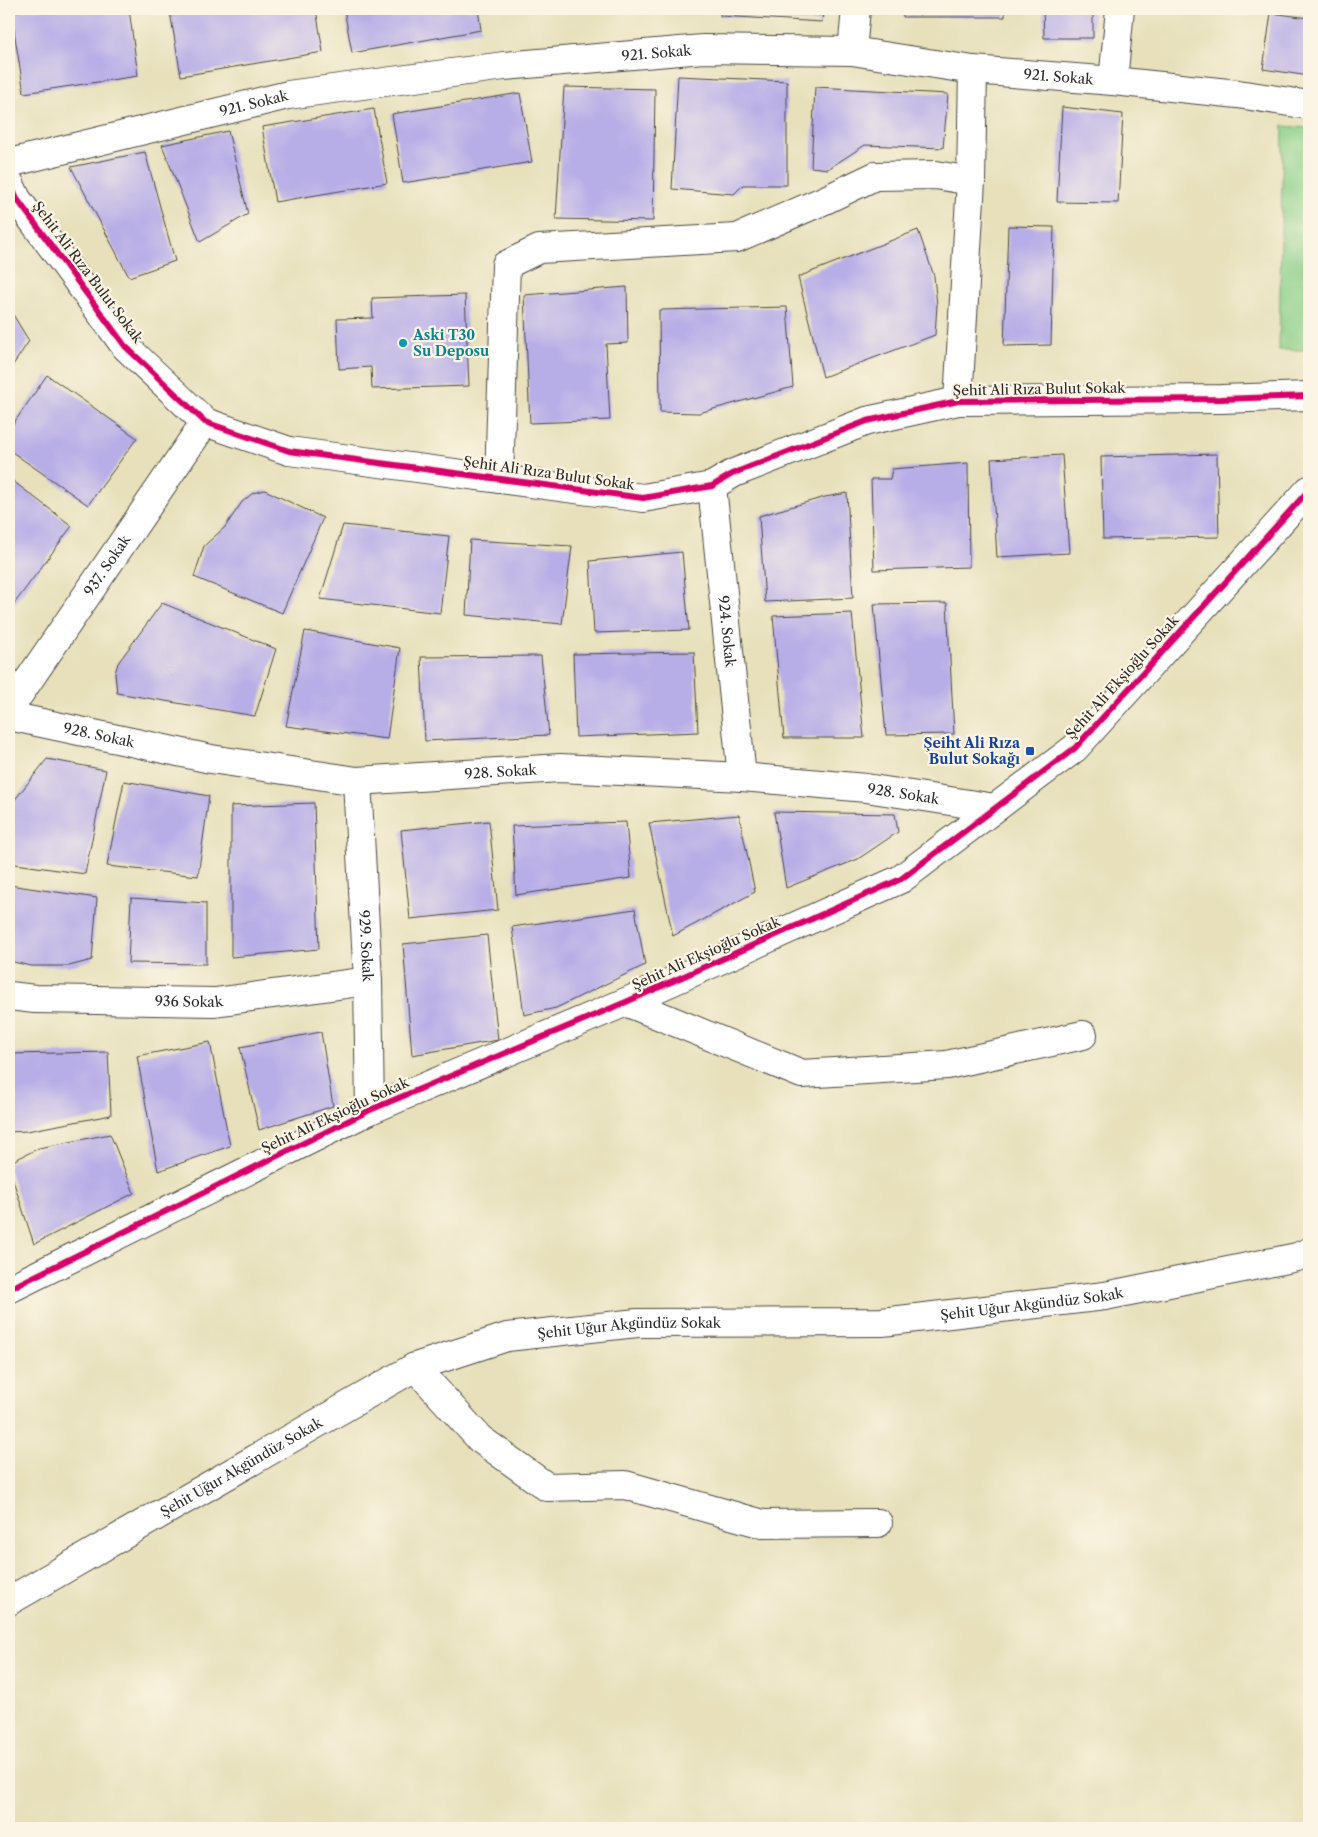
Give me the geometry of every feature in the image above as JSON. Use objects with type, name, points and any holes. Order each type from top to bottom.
[{"type":"street","points":[[852,51],[856,9]]},
{"type":"street","points":[[1114,81],[1120,9]]},
{"type":"street","name":"921. Sokak","points":[[9,162],[288,95],[504,66],[703,49],[852,51],[973,70],[1114,81],[1238,94],[1309,105]]},
{"type":"street","points":[[958,400],[971,182],[973,70]]},
{"type":"street","points":[[499,479],[506,265],[539,249],[737,238],[876,176],[936,175],[971,182]]},
{"type":"street","name":"Şehit Ali Rıza Bulut Sokak","points":[[9,182],[18,199],[125,346],[205,422],[289,451],[643,498],[712,486],[734,473],[867,420],[958,400],[1221,399],[1309,396]]},
{"type":"street","name":"937. Sokak","points":[[9,709],[205,422]]},
{"type":"street","name":"924. Sokak","points":[[712,486],[742,777]]},
{"type":"street","name":"Şehit Ali Ekşioğlu Sokak","points":[[9,1289],[370,1110],[626,1002],[900,879],[1075,748],[1309,490]]},
{"type":"street","name":"928. Sokak","points":[[9,716],[211,759],[356,781],[560,768],[742,777],[866,788],[995,808]]},
{"type":"street","name":"929. Sokak","points":[[356,781],[368,981],[370,1110]]},
{"type":"street","name":"936 Sokak","points":[[9,996],[34,999],[214,1002],[368,981]]},
{"type":"street","points":[[626,1002],[802,1074],[947,1065],[1083,1035]]},
{"type":"street","name":"Şehit Uğur Akgündüz Sokak","points":[[9,1601],[416,1367],[507,1337],[637,1323],[882,1322],[1105,1296],[1297,1257],[1309,1252]]},
{"type":"street","points":[[416,1367],[480,1438],[547,1487],[625,1485],[763,1524],[878,1523]]},
{"type":"green space","points":[[1283,126],[1309,128],[1309,350],[1279,350]]},
{"type":"building","points":[[33,9],[129,9],[138,76],[24,93],[11,12]]},
{"type":"building","points":[[186,9],[316,9],[323,52],[181,76],[170,12]]},
{"type":"building","points":[[344,9],[478,9],[481,30],[352,53]]},
{"type":"building","points":[[721,9],[823,9],[822,22],[720,16]]},
{"type":"building","points":[[903,9],[1005,9],[1005,17],[903,17]]},
{"type":"building","points":[[1043,9],[1093,9],[1093,38],[1044,38]]},
{"type":"building","points":[[1271,13],[1309,18],[1309,76],[1263,69]]},
{"type":"building","points":[[678,76],[787,81],[787,185],[743,185],[734,194],[672,189]]},
{"type":"building","points":[[564,87],[655,89],[653,221],[556,219]]},
{"type":"building","points":[[815,87],[948,94],[943,148],[865,145],[828,169],[811,167]]},
{"type":"building","points":[[520,93],[532,162],[403,183],[392,114]]},
{"type":"building","points":[[1062,107],[1123,114],[1118,203],[1057,202]]},
{"type":"building","points":[[374,109],[387,183],[275,202],[262,127]]},
{"type":"building","points":[[228,131],[248,214],[200,242],[162,145]]},
{"type":"building","points":[[145,152],[175,261],[129,277],[71,167]]},
{"type":"building","points":[[1008,226],[1054,227],[1051,345],[1004,346]]},
{"type":"building","points":[[918,230],[934,276],[937,305],[935,335],[823,377],[798,277]]},
{"type":"building","points":[[627,287],[628,343],[606,344],[610,420],[530,423],[524,295]]},
{"type":"building","name":"Aski T30 Su Deposu","points":[[465,295],[469,386],[372,389],[371,367],[339,369],[337,319],[373,318],[372,298]]},
{"type":"building","points":[[787,307],[793,387],[699,413],[660,412],[659,310]]},
{"type":"building","points":[[9,308],[29,341],[9,371]]},
{"type":"building","points":[[47,375],[137,438],[88,505],[9,450],[9,430]]},
{"type":"building","points":[[1217,454],[1219,537],[1103,539],[1101,457]]},
{"type":"building","points":[[1062,455],[1069,553],[997,557],[991,459]]},
{"type":"building","points":[[968,463],[969,567],[874,570],[871,479],[890,479],[892,469]]},
{"type":"building","points":[[9,478],[72,526],[14,604],[9,600]]},
{"type":"building","points":[[265,490],[323,518],[282,613],[194,577],[204,546],[225,527],[242,502],[253,493]]},
{"type":"building","points":[[847,493],[853,598],[765,602],[759,516],[825,497]]},
{"type":"building","points":[[343,525],[449,536],[440,613],[320,599]]},
{"type":"building","points":[[470,540],[572,546],[562,624],[466,615]]},
{"type":"building","points":[[682,552],[689,630],[594,633],[590,561]]},
{"type":"building","points":[[162,603],[276,649],[255,716],[117,693],[115,673],[118,663]]},
{"type":"building","points":[[947,603],[954,734],[886,735],[874,604]]},
{"type":"building","points":[[852,613],[864,738],[784,738],[773,616]]},
{"type":"building","points":[[305,631],[400,648],[387,739],[286,726]]},
{"type":"building","points":[[694,652],[698,732],[576,737],[573,654]]},
{"type":"building","points":[[541,656],[549,735],[425,741],[421,657]]},
{"type":"building","points":[[47,759],[106,770],[85,874],[9,863],[9,807]]},
{"type":"building","points":[[124,781],[209,796],[198,876],[107,866]]},
{"type":"building","points":[[314,803],[319,949],[231,957],[231,806]]},
{"type":"building","points":[[774,812],[895,814],[898,832],[858,859],[786,888]]},
{"type":"building","points":[[739,815],[755,892],[673,936],[649,823]]},
{"type":"building","points":[[489,821],[498,910],[410,919],[401,830]]},
{"type":"building","points":[[626,822],[631,878],[516,895],[512,826]]},
{"type":"building","points":[[9,885],[97,898],[92,960],[69,966],[31,966],[9,961]]},
{"type":"building","points":[[131,898],[206,903],[206,964],[128,963]]},
{"type":"building","points":[[635,909],[645,965],[556,1008],[524,1015],[512,927]]},
{"type":"building","points":[[487,935],[498,1040],[412,1055],[403,944]]},
{"type":"building","points":[[321,1032],[333,1106],[259,1130],[240,1047]]},
{"type":"building","points":[[210,1042],[230,1146],[158,1171],[137,1056]]},
{"type":"building","points":[[108,1052],[111,1115],[27,1131],[9,1132],[9,1054]]},
{"type":"building","points":[[110,1134],[134,1193],[34,1244],[9,1163],[39,1148]]},
{"type":"cycle path","points":[[9,182],[17,199],[125,346],[205,422],[289,451],[643,498],[712,486],[734,473],[867,421],[958,401],[1221,399],[1309,396]]},
{"type":"cycle path","points":[[9,1289],[370,1110],[626,1002],[901,879],[1075,748],[1309,490]]},
{"type":"place","name":"Aski T30 Su Deposu","points":[[403,343]]},
{"type":"place","name":"Şeiht Ali Rıza Bulut Sokağı","points":[[1030,751]]}]
